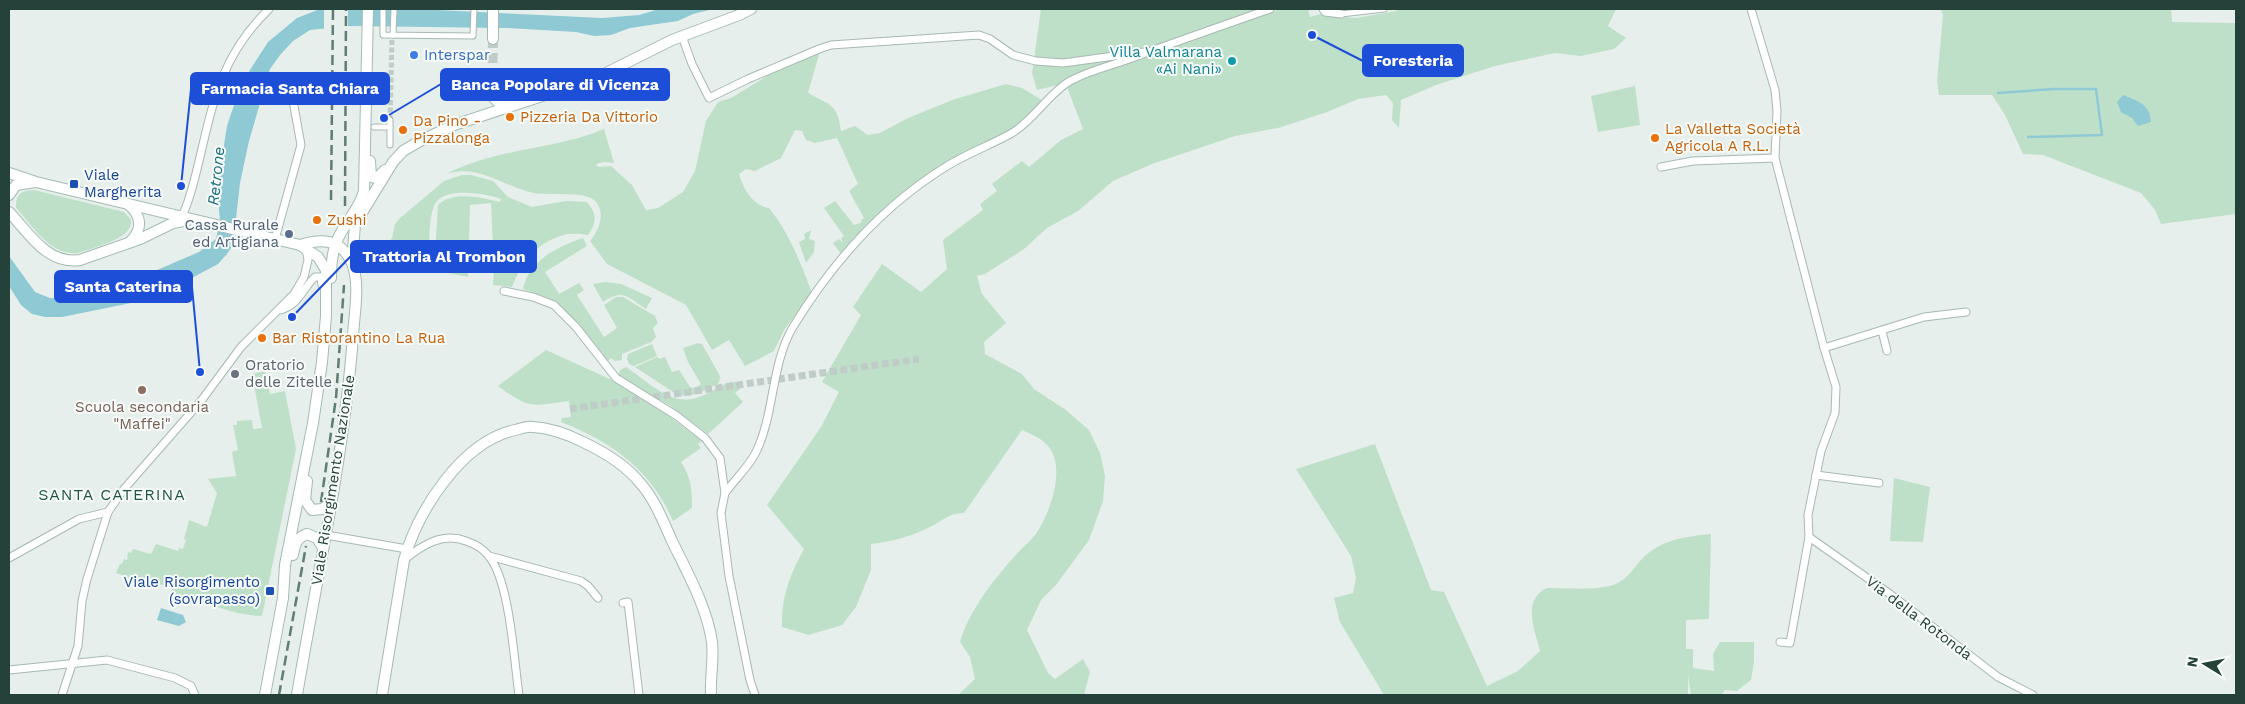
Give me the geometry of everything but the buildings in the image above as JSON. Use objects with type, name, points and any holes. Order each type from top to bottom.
[{"type":"main road","points":[[368,9],[367,140],[372,176],[377,178],[403,151],[435,132],[594,79],[682,36],[751,9]]},
{"type":"main road","points":[[493,9],[493,36]]},
{"type":"main road","points":[[481,116],[487,111],[492,95],[500,104],[516,105]]},
{"type":"main road","points":[[326,316],[330,300],[332,260],[336,243],[361,200],[364,191],[364,149],[367,140]]},
{"type":"main road","name":"Viale Risorgimento Nazionale","points":[[297,695],[332,502],[351,365],[356,291],[352,263],[352,238],[355,224],[393,162]]},
{"type":"main road","points":[[9,173],[36,182],[303,247],[318,256],[326,270],[326,316]]},
{"type":"main road","points":[[9,195],[16,185],[36,182]]},
{"type":"main road","points":[[127,203],[139,217],[140,225],[138,232],[130,242]]},
{"type":"main road","points":[[9,212],[44,250],[64,261],[80,260],[130,242],[173,223],[196,220]]},
{"type":"main road","points":[[303,247],[322,240],[336,243],[352,263]]},
{"type":"main road","name":"Viale Risorgimento Nazionale","points":[[265,695],[283,598],[285,565],[313,423],[322,362],[326,316]]},
{"type":"main road","points":[[313,423],[305,500],[312,510],[317,510],[332,502]]},
{"type":"main road","points":[[382,695],[404,560],[419,521],[444,482],[474,450],[503,433],[532,426],[564,433],[596,448],[625,468],[641,483],[653,500],[708,624],[713,660],[711,695]]},
{"type":"main road","points":[[283,598],[295,543],[300,537],[311,534],[317,538],[323,548]]},
{"type":"street","points":[[182,216],[196,173],[221,77],[232,54],[269,9]]},
{"type":"street","points":[[382,9],[383,35],[473,36],[474,9]]},
{"type":"street","points":[[393,35],[394,9]]},
{"type":"street","points":[[725,493],[757,451],[787,338],[824,280],[851,247],[890,208],[946,166],[1014,132],[1041,110],[1061,87],[1092,70],[1150,52],[1270,9]]},
{"type":"street","points":[[1324,9],[1324,12],[1341,14],[1384,9]]},
{"type":"street","points":[[1751,9],[1775,90],[1777,111],[1775,158],[1824,348],[1836,387],[1835,413],[1822,451],[1808,515],[1809,537],[1790,643],[1780,642]]},
{"type":"street","points":[[682,36],[692,64],[710,98],[819,48],[845,44],[979,35],[990,39],[1013,55],[1036,61],[1063,63],[1133,52],[1150,52]]},
{"type":"street","points":[[275,239],[301,145],[292,95]]},
{"type":"street","points":[[390,120],[390,145]]},
{"type":"street","points":[[374,127],[390,127]]},
{"type":"street","points":[[1661,167],[1693,161],[1775,158]]},
{"type":"street","points":[[62,695],[78,646],[82,601],[87,579],[108,512],[130,482],[201,401],[241,348],[280,310],[302,282],[308,260],[303,247]]},
{"type":"street","points":[[280,310],[295,303],[313,278],[318,277],[322,279],[321,302],[326,316]]},
{"type":"street","points":[[504,291],[533,297],[554,305],[576,328],[616,378],[677,416],[705,438],[720,458],[725,493],[721,513],[729,576],[750,680],[755,695]]},
{"type":"street","points":[[1824,348],[1924,317],[1966,312]]},
{"type":"street","points":[[1882,331],[1887,351]]},
{"type":"street","points":[[1816,475],[1879,484]]},
{"type":"street","points":[[9,558],[79,518],[108,512]]},
{"type":"street","points":[[326,535],[407,550]]},
{"type":"street","name":"Via della Rotonda","points":[[1809,537],[1890,594],[1998,677],[2032,695]]},
{"type":"street","points":[[404,560],[434,540],[459,538],[477,545],[489,556],[504,586],[519,695]]},
{"type":"street","points":[[489,556],[581,582],[588,586],[598,598]]},
{"type":"street","points":[[623,603],[628,602],[639,695]]},
{"type":"street","points":[[9,670],[107,660],[161,674],[191,686],[195,695]]},
{"type":"green space","points":[[1041,9],[1260,9],[1090,68],[1058,85],[1037,90],[1032,73]]},
{"type":"green space","points":[[1280,9],[1308,9],[1310,17],[1324,13],[1325,15],[1356,18],[1399,9],[1616,9],[1608,26],[1626,38],[1614,49],[1581,56],[1555,53],[1495,66],[1436,85],[1401,100],[1399,128],[1392,120],[1393,103],[1386,95],[1358,99],[1327,112],[1278,128],[1235,136],[1152,164],[1113,181],[1078,211],[1047,228],[1024,249],[985,274],[977,276],[982,294],[1006,323],[984,342],[985,354],[1022,374],[1034,389],[1066,410],[1089,430],[1100,453],[1105,476],[1103,501],[1089,540],[1056,585],[1041,600],[1027,630],[1048,673],[1055,679],[1083,659],[1090,672],[1084,695],[958,695],[975,679],[970,657],[960,642],[969,619],[997,577],[1036,533],[1044,521],[1055,488],[1056,465],[1048,446],[1036,436],[1022,430],[964,513],[951,516],[910,536],[871,544],[871,570],[856,607],[842,625],[809,635],[782,627],[783,605],[787,586],[804,549],[767,505],[821,427],[839,392],[822,382],[861,315],[853,307],[882,264],[921,292],[947,269],[943,240],[983,210],[980,204],[997,191],[992,184],[1022,161],[1029,167],[1061,140],[1083,129],[1067,87],[1084,78]]},
{"type":"green space","points":[[1941,9],[2171,9],[2172,22],[2236,23],[2236,214],[2161,224],[2155,210],[2141,193],[2043,155],[2023,154],[2005,115],[1992,95],[1939,95],[1937,81],[1943,16]]},
{"type":"green space","points":[[820,51],[808,93],[832,106],[837,115],[841,131],[855,126],[868,135],[880,133],[908,118],[955,99],[1006,84],[1022,88],[1045,102],[1013,130],[964,152],[929,173],[890,203],[841,254],[833,243],[839,239],[843,243],[841,238],[844,236],[824,208],[835,201],[854,225],[862,222],[861,220],[864,218],[849,191],[858,184],[837,138],[815,143],[806,140],[802,131],[795,130],[781,158],[755,171],[746,169],[739,174],[743,186],[753,200],[769,208],[783,228],[812,293],[784,330],[774,351],[745,366],[729,340],[712,350],[686,305],[607,264],[590,241],[599,226],[601,215],[598,205],[594,200],[589,197],[574,195],[534,193],[469,171],[446,174],[465,165],[485,159],[585,136],[604,129],[614,163],[604,162],[596,164],[598,167],[611,166],[632,185],[646,210],[658,208],[683,192],[695,171],[706,121],[718,102],[731,98],[772,73]]},
{"type":"green space","points":[[1635,86],[1640,125],[1598,132],[1591,96]]},
{"type":"green space","points":[[462,175],[471,175],[493,181],[508,197],[532,207],[566,201],[587,202],[593,210],[595,218],[593,226],[588,235],[564,235],[546,242],[538,248],[520,270],[512,287],[493,285],[491,203],[470,205],[468,277],[434,270],[438,205],[444,200],[460,196],[477,197],[500,202],[501,199],[468,193],[450,194],[437,201],[432,214],[429,244],[431,270],[374,256],[392,238],[395,224],[400,218],[444,181]]},
{"type":"green space","points":[[34,190],[124,212],[131,220],[130,227],[126,233],[111,242],[78,253],[68,253],[59,250],[43,238],[16,208],[18,196],[22,192]]},
{"type":"green space","points":[[811,230],[809,239],[815,241],[814,252],[806,263],[799,242],[805,239],[804,234]]},
{"type":"green space","points":[[583,238],[587,246],[545,272],[559,294],[579,283],[584,290],[577,295],[604,337],[617,328],[604,305],[616,297],[623,297],[655,316],[658,323],[653,328],[656,337],[651,342],[622,354],[622,360],[615,361],[611,358],[607,362],[563,308],[552,299],[523,289],[531,270],[538,262],[554,250]]},
{"type":"green space","points":[[605,282],[621,284],[652,298],[646,309],[630,298],[621,295],[603,302],[593,284]]},
{"type":"green space","points":[[698,343],[702,344],[720,376],[719,383],[693,395],[682,396],[676,394],[635,367],[657,357],[660,359],[665,357],[672,372],[679,370],[690,387],[694,388],[701,384],[688,362],[683,348]]},
{"type":"green space","points":[[652,344],[657,356],[634,366],[629,364],[628,354]]},
{"type":"green space","points":[[546,350],[612,380],[662,411],[702,441],[698,444],[701,448],[681,462],[690,484],[692,508],[673,521],[653,487],[628,460],[597,439],[561,422],[562,418],[571,417],[569,401],[538,405],[525,403],[498,386]]},
{"type":"green space","points":[[626,367],[655,388],[675,398],[696,398],[725,384],[737,382],[742,387],[735,393],[743,402],[708,434],[669,405],[618,376],[620,370]]},
{"type":"green space","points":[[265,371],[270,394],[285,391],[296,449],[262,616],[234,612],[190,597],[189,599],[170,594],[172,588],[152,582],[150,585],[116,573],[124,559],[127,560],[128,552],[131,553],[133,549],[151,554],[156,544],[178,551],[179,548],[183,549],[189,520],[207,527],[217,493],[208,479],[236,476],[232,452],[238,450],[233,425],[237,425],[237,421],[252,420],[253,429],[262,428],[252,374]]},
{"type":"green space","points":[[1375,444],[1431,590],[1444,592],[1487,686],[1518,671],[1540,651],[1532,616],[1534,600],[1539,593],[1547,588],[1592,588],[1616,584],[1627,576],[1649,553],[1665,543],[1682,538],[1711,534],[1709,619],[1686,620],[1686,649],[1693,649],[1693,668],[1714,671],[1713,654],[1720,642],[1754,642],[1754,662],[1751,680],[1737,691],[1725,690],[1721,695],[1691,695],[1688,675],[1688,695],[1384,695],[1340,622],[1334,598],[1353,593],[1356,578],[1351,556],[1296,469]]},
{"type":"green space","points":[[1894,478],[1930,487],[1923,542],[1890,541]]},
{"type":"water","name":"Retrone","points":[[320,9],[417,9],[602,18],[639,15],[659,9],[713,9],[693,14],[678,21],[630,28],[611,35],[594,36],[576,32],[507,28],[349,26],[310,30],[293,41],[270,69],[249,141],[240,183],[233,245],[218,264],[173,288],[131,303],[62,317],[45,317],[32,314],[21,305],[9,286],[9,256],[35,292],[50,298],[74,300],[93,295],[199,252],[216,239],[220,220],[217,190],[227,126],[241,84],[268,42],[297,18]]},
{"type":"water","points":[[2123,95],[2138,101],[2146,107],[2151,122],[2138,126],[2132,118],[2121,112],[2117,102]]},
{"type":"water","points":[[161,608],[183,615],[186,622],[179,626],[157,620]]},
{"type":"pier","points":[[324,9],[348,9],[348,28],[324,30]]},
{"type":"waterway","points":[[1998,93],[2053,89],[2096,89],[2102,135],[2028,137]]},
{"type":"tunnel","points":[[390,120],[392,38]]},
{"type":"tunnel","points":[[492,93],[493,39]]},
{"type":"tunnel","points":[[570,409],[919,359]]},
{"type":"railway","points":[[331,200],[333,9]]},
{"type":"railway","points":[[345,206],[346,9]]},
{"type":"railway","points":[[321,502],[336,398],[344,285]]},
{"type":"railway","points":[[279,695],[306,546]]},
{"type":"place","name":"Foresteria","points":[[1312,35]]},
{"type":"place","name":"Interspar","points":[[414,55]]},
{"type":"place","name":"Villa Valmarana «Ai Nani»","points":[[1232,61]]},
{"type":"place","name":"Pizzeria Da Vittorio","points":[[510,117]]},
{"type":"place","name":"Banca Popolare di Vicenza","points":[[384,118]]},
{"type":"place","name":"Da Pino - Pizzalonga","points":[[403,130]]},
{"type":"place","name":"La Valletta Società Agricola A R.L.","points":[[1655,138]]},
{"type":"place","name":"Viale Margherita","points":[[74,184]]},
{"type":"place","name":"Farmacia Santa Chiara","points":[[181,186]]},
{"type":"place","name":"Zushi","points":[[317,220]]},
{"type":"place","name":"Cassa Rurale ed Artigiana","points":[[289,234]]},
{"type":"place","name":"Trattoria Al Trombon","points":[[292,317]]},
{"type":"place","name":"Bar Ristorantino La Rua","points":[[262,338]]},
{"type":"place","name":"Santa Caterina","points":[[200,372]]},
{"type":"place","name":"Oratorio delle Zitelle","points":[[235,374]]},
{"type":"place","name":"Scuola secondaria \"Maffei\"","points":[[142,390]]},
{"type":"place","name":"Viale Risorgimento (sovrapasso)","points":[[270,591]]},
{"type":"district","name":"SANTA CATERINA","points":[[112,494]]}]
